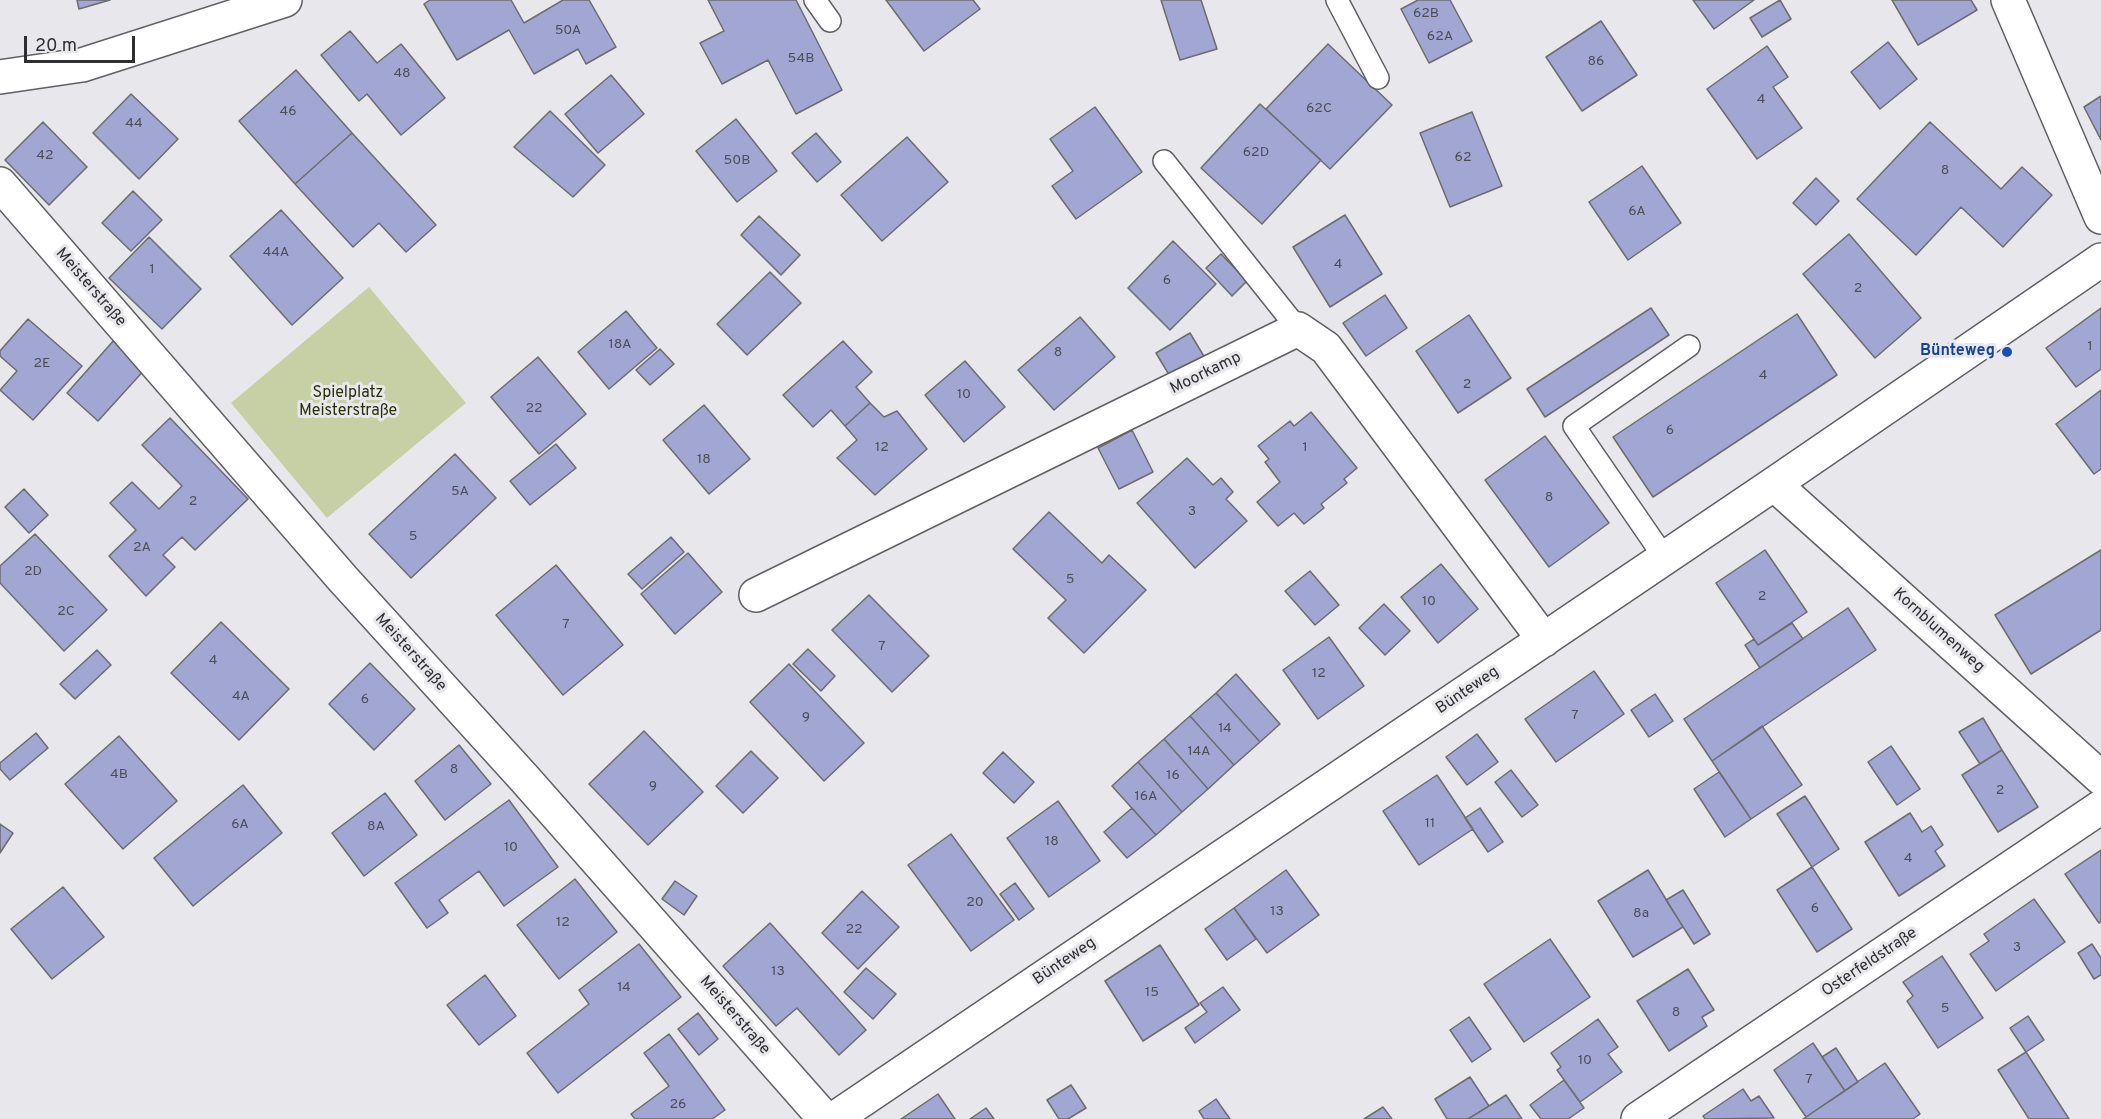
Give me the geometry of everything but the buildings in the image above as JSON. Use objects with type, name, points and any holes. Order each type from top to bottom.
[{"type":"street","points":[[0,77],[82,65],[285,0]]},
{"type":"street","points":[[2008,0],[2101,217]]},
{"type":"street","name":"Meisterstraße","points":[[0,184],[315,548],[524,778],[825,1119]]},
{"type":"street","name":"Bünteweg","points":[[834,1119],[1544,640],[2101,260]]},
{"type":"street","points":[[1298,329],[1326,348],[1544,640]]},
{"type":"street","name":"Moorkamp","points":[[756,595],[1298,329]]},
{"type":"street","name":"Kornblumenweg","points":[[1774,484],[2101,778]]},
{"type":"street","name":"Osterfeldstraße","points":[[1638,1119],[2101,807]]},
{"type":"lane","points":[[815,0],[830,21]]},
{"type":"lane","points":[[1336,0],[1378,78]]},
{"type":"lane","points":[[1164,161],[1298,329]]},
{"type":"lane","points":[[1664,557],[1574,426],[1689,346]]},
{"type":"green space","name":"Spielplatz Meisterstraße","points":[[369,287],[466,403],[327,518],[231,403]]},
{"type":"place","name":"Bünteweg","points":[[2007,352]]}]
